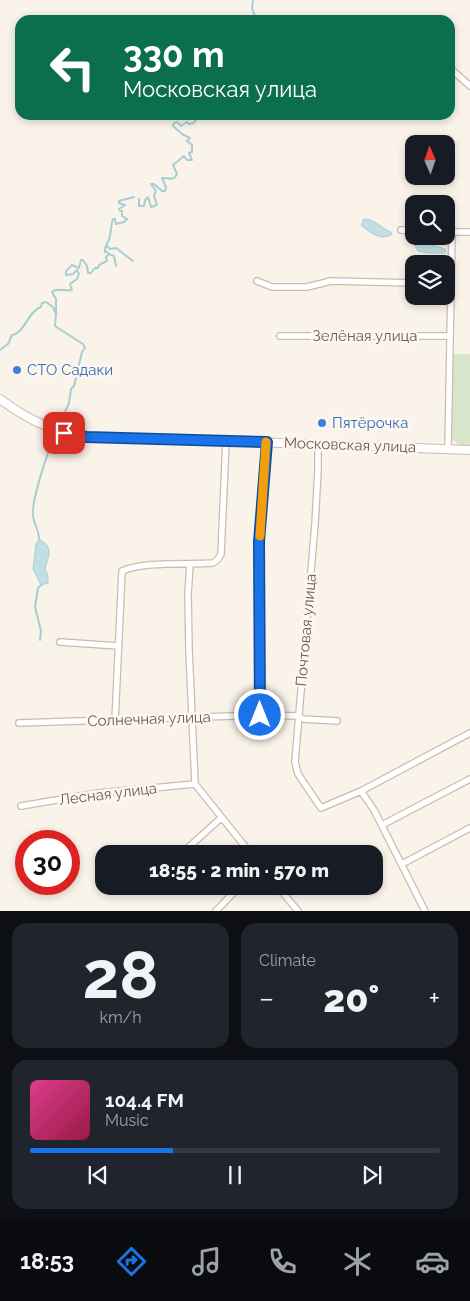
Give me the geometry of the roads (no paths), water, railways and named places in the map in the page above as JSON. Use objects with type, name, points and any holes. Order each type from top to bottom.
[{"type":"main road","name":"Московская улица","points":[[0,399],[40,424],[64,433],[86,437],[470,450]]},
{"type":"street","points":[[455,72],[470,86]]},
{"type":"street","points":[[401,230],[405,230]]},
{"type":"street","points":[[455,232],[470,232]]},
{"type":"street","points":[[257,281],[272,287],[306,287],[331,281],[405,284]]},
{"type":"street","points":[[448,305],[448,449]]},
{"type":"street","name":"Зелёная улица","points":[[280,336],[449,336]]},
{"type":"street","points":[[115,721],[122,571],[153,565],[213,563],[218,559],[221,554],[226,441]]},
{"type":"street","points":[[260,715],[259,542],[267,442]]},
{"type":"street","name":"Почтовая улица","points":[[318,444],[315,524],[295,762],[298,774],[321,808],[361,791]]},
{"type":"street","points":[[190,565],[188,603],[195,784],[243,845]]},
{"type":"street","points":[[60,642],[119,646]]},
{"type":"street","name":"Солнечная улица","points":[[19,724],[260,715],[298,716],[303,719],[337,721]]},
{"type":"street","points":[[425,911],[374,810],[361,791],[470,733]]},
{"type":"street","points":[[382,825],[470,779]]},
{"type":"street","name":"Лесная улица","points":[[20,806],[98,793],[195,784]]},
{"type":"street","points":[[191,845],[221,818]]},
{"type":"street","points":[[402,864],[470,828]]},
{"type":"street","points":[[216,911],[231,895]]},
{"type":"street","points":[[285,895],[298,911]]},
{"type":"water","points":[[364,219],[375,222],[392,234],[380,237],[372,233],[361,225]]},
{"type":"water","points":[[415,245],[433,245],[445,249],[446,253],[428,253],[418,251]]},
{"type":"water","points":[[39,539],[49,549],[45,569],[48,583],[41,585],[33,569],[36,544]]},
{"type":"waterway","points":[[253,0],[252,8],[254,15]]},
{"type":"waterway","points":[[139,199],[139,206],[144,206],[145,200],[148,197],[151,207],[157,205],[154,196],[156,191],[151,184],[165,191],[166,187],[162,178],[172,179],[176,176],[173,165],[184,156],[187,160],[192,160],[189,153],[192,152],[192,145],[187,141],[190,138],[173,126],[177,122],[181,126],[187,122],[189,124],[194,123],[196,120]]},
{"type":"waterway","points":[[0,350],[8,344],[12,335],[20,331],[33,312],[41,307],[42,303],[46,302],[53,307],[56,314],[56,299],[52,292],[72,290],[70,284],[77,279],[79,274],[77,270],[73,274],[66,275],[66,271],[72,265],[79,268],[81,260],[83,260],[87,266],[88,273],[91,273],[95,268],[98,268],[99,265],[107,261],[106,257],[109,254],[105,250],[113,219],[115,219],[116,224],[127,219],[122,216],[122,211],[119,209],[125,205],[119,203],[119,201],[134,197]]},
{"type":"waterway","points":[[106,245],[110,249],[116,248],[133,261]]},
{"type":"waterway","points":[[109,254],[114,256],[116,266]]},
{"type":"waterway","points":[[56,314],[55,326],[83,344],[85,348],[82,352],[74,386],[71,389],[69,403],[59,426]]},
{"type":"waterway","points":[[39,539],[33,509],[48,452],[55,435]]},
{"type":"waterway","points":[[40,640],[41,631],[35,607],[38,588],[41,585]]},
{"type":"place","name":"СТО Садаки","points":[[17,370]]},
{"type":"place","name":"Пятёрочка","points":[[322,423]]}]
